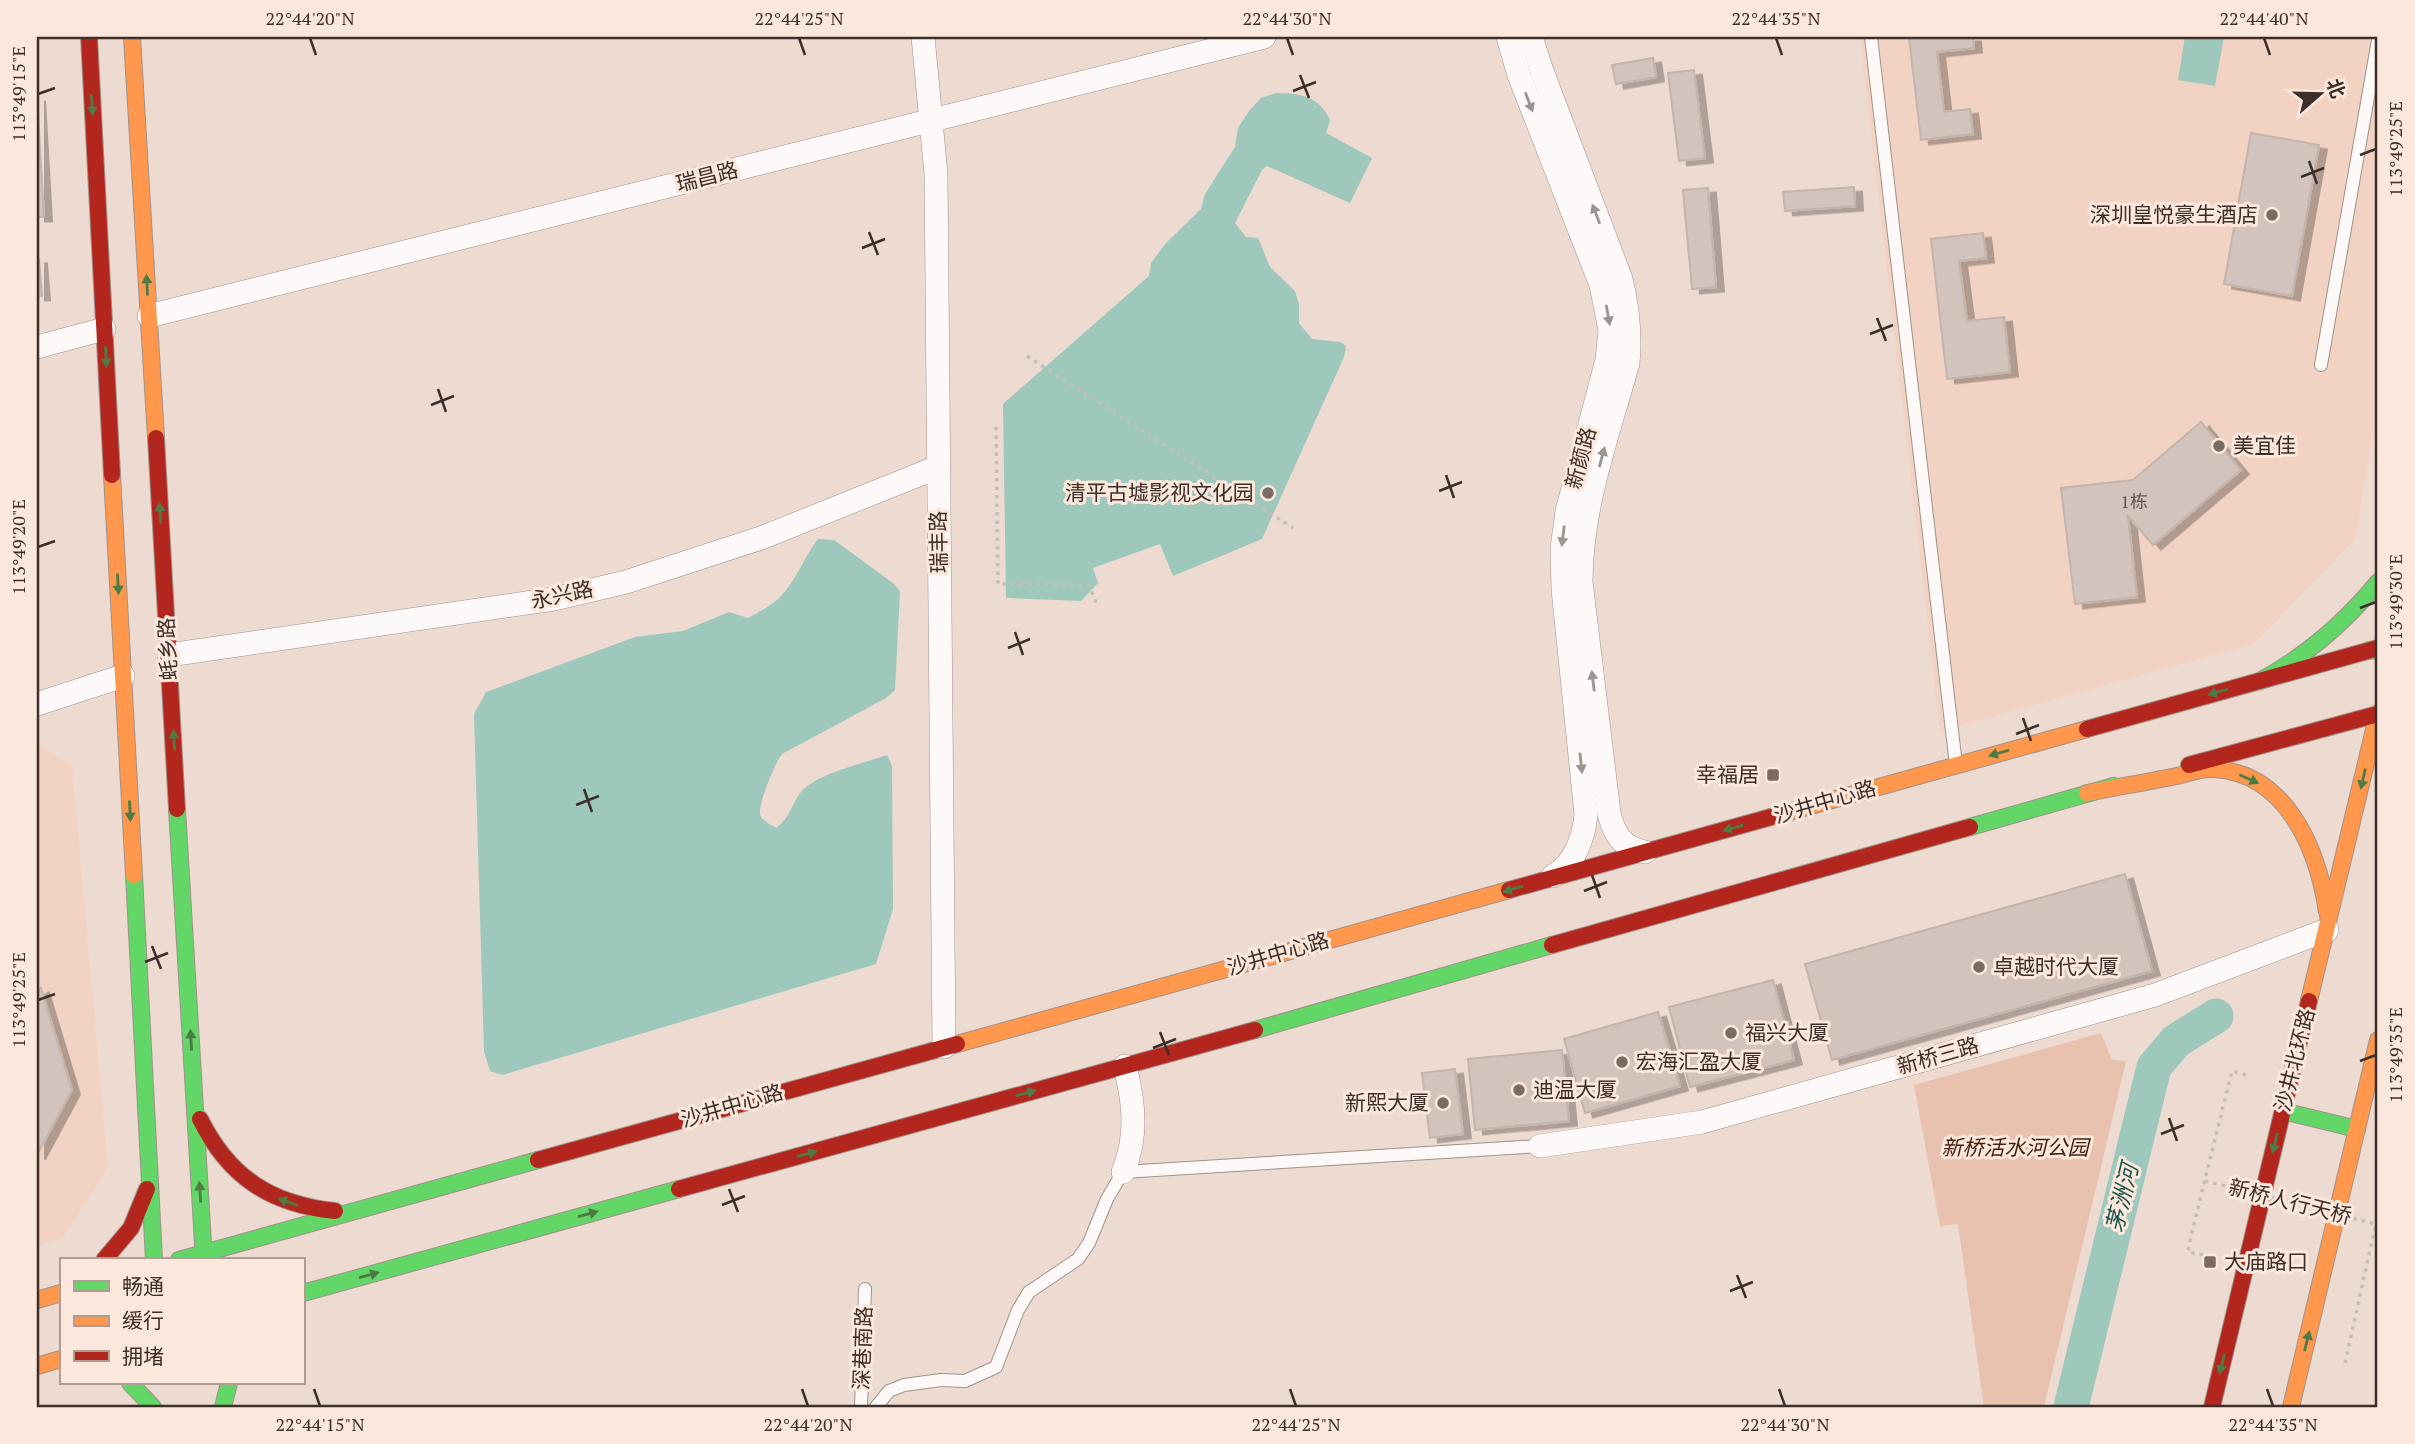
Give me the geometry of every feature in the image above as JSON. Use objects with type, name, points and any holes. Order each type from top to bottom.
[{"type":"street","points":[[89,37],[154,1258]]},
{"type":"street","name":"蚝乡路","points":[[132,37],[204,1257]]},
{"type":"street","name":"瑞丰路","points":[[923,37],[936,174],[944,1047]]},
{"type":"street","name":"瑞昌路","points":[[149,316],[1264,37]]},
{"type":"street","name":"新颜路","points":[[1508,37],[1519,75],[1601,285],[1610,330],[1607,360],[1567,511],[1562,548],[1563,589],[1586,814],[1585,829],[1567,864],[1558,873],[1544,880]]},
{"type":"street","name":"新颜路","points":[[1531,37],[1621,279],[1628,309],[1631,337],[1628,363],[1585,521],[1581,582],[1609,813],[1621,841],[1627,847],[1645,852]]},
{"type":"street","points":[[37,347],[104,329]]},
{"type":"street","name":"永兴路","points":[[169,656],[554,599],[626,582],[761,538],[938,467]]},
{"type":"street","points":[[2260,681],[2324,642],[2378,582]]},
{"type":"street","name":"沙井中心路","points":[[204,1257],[355,1211],[2375,650]]},
{"type":"street","points":[[37,704],[123,676]]},
{"type":"street","points":[[307,1293],[1125,1066],[2087,793],[2378,714]]},
{"type":"street","name":"沙井北环路","points":[[2212,1407],[2378,714]]},
{"type":"street","points":[[2087,793],[2213,769],[2247,777],[2262,785],[2290,812],[2313,851],[2325,894],[2327,930]]},
{"type":"street","name":"新桥三路","points":[[1539,1146],[1702,1122],[2155,995],[2327,930]]},
{"type":"street","points":[[2291,1407],[2378,1040]]},
{"type":"street","points":[[1123,1172],[1133,1137],[1134,1104],[1125,1066]]},
{"type":"street","points":[[195,1108],[217,1151],[250,1184],[294,1205],[326,1211],[355,1211]]},
{"type":"street","points":[[2283,1111],[2357,1129]]},
{"type":"street","points":[[106,1258],[118,1247],[135,1222],[149,1177]]},
{"type":"street","points":[[39,1299],[60,1291]]},
{"type":"street","points":[[37,1366],[60,1360]]},
{"type":"street","points":[[132,1384],[160,1403]]},
{"type":"street","points":[[214,1384],[217,1407]]},
{"type":"street","points":[[223,1407],[229,1384]]},
{"type":"lane","points":[[1871,37],[1956,765]]},
{"type":"lane","points":[[2321,365],[2376,71],[2378,40]]},
{"type":"lane","points":[[876,1407],[889,1391],[904,1385],[941,1380],[965,1381],[996,1367],[1018,1310],[1028,1292],[1078,1259],[1089,1243],[1107,1199],[1123,1172],[1539,1146]]},
{"type":"lane","name":"深巷南路","points":[[861,1407],[865,1289]]},
{"type":"path","points":[[1027,356],[1293,528]]},
{"type":"path","points":[[996,427],[998,584],[1088,585],[1097,605]]},
{"type":"path","points":[[2203,1255],[2188,1252],[2191,1236],[2232,1071],[2246,1075]]},
{"type":"path","name":"新桥人行天桥","points":[[2205,1181],[2376,1224]]},
{"type":"path","points":[[2345,1363],[2378,1214]]},
{"type":"shaded area","points":[[1860,37],[2378,37],[2378,406],[2355,539],[2254,644],[1940,731]]},
{"type":"shaded area","points":[[37,743],[72,767],[108,1167],[63,1238],[37,1246]]},
{"type":"green space","name":"新桥活水河公园","points":[[2101,1033],[2112,1060],[2126,1061],[2044,1407],[1984,1407],[1958,1224],[1940,1226],[1914,1085]]},
{"type":"water","points":[[2185,37],[2224,37],[2215,86],[2178,80]]},
{"type":"water","points":[[1276,93],[1301,95],[1314,101],[1330,120],[1326,133],[1372,158],[1350,203],[1267,166],[1262,170],[1235,223],[1246,237],[1258,238],[1270,267],[1295,291],[1299,305],[1299,323],[1312,339],[1340,342],[1346,346],[1344,357],[1262,539],[1173,576],[1160,544],[1093,568],[1098,583],[1081,601],[1006,598],[1003,404],[1149,276],[1151,263],[1166,243],[1201,209],[1205,194],[1235,147],[1238,128],[1249,111],[1261,98]]},
{"type":"water","points":[[818,539],[834,540],[900,591],[895,690],[886,698],[782,754],[768,783],[760,813],[764,820],[776,828],[808,786],[829,774],[887,755],[892,766],[893,909],[876,964],[502,1075],[490,1071],[484,1051],[474,714],[486,692],[635,637],[683,631],[729,612],[748,618],[781,596]]},
{"type":"building","points":[[1909,37],[1973,37],[1974,48],[1937,52],[1944,112],[1970,109],[1973,134],[1921,140]]},
{"type":"building","points":[[1653,58],[1656,77],[1616,84],[1612,65]]},
{"type":"building","points":[[1694,70],[1705,158],[1679,161],[1668,73]]},
{"type":"building","points":[[37,96],[44,217],[37,217]]},
{"type":"building","name":"深圳皇悦豪生酒店","points":[[2251,133],[2319,145],[2292,296],[2224,284]]},
{"type":"building","points":[[1854,187],[1855,206],[1785,211],[1783,192]]},
{"type":"building","points":[[1708,188],[1716,287],[1692,289],[1683,190]]},
{"type":"building","points":[[1983,233],[1986,258],[1959,261],[1967,321],[2004,317],[2010,372],[1947,379],[1931,239]]},
{"type":"building","points":[[39,259],[42,296],[37,296]]},
{"type":"building","points":[[2201,422],[2241,470],[2153,545],[2128,516],[2137,597],[2075,604],[2061,488],[2133,480]]},
{"type":"building","name":"卓越时代大厦","points":[[2125,874],[2152,971],[1832,1060],[1805,964]]},
{"type":"building","name":"福兴大厦","points":[[1773,980],[1794,1060],[1690,1087],[1669,1007]]},
{"type":"building","points":[[41,988],[72,1090],[37,1155],[37,990]]},
{"type":"building","name":"宏海汇盈大厦","points":[[1658,1012],[1680,1086],[1585,1113],[1564,1039]]},
{"type":"building","name":"迪温大厦","points":[[1562,1050],[1569,1121],[1475,1130],[1468,1059]]},
{"type":"building","name":"新熙大厦","points":[[1455,1069],[1463,1134],[1430,1138],[1422,1073]]},
{"type":"waterway","name":"茅洲河","points":[[2071,1407],[2154,1067],[2176,1041],[2216,1016]]},
{"type":"traffic: fast","points":[[2260,681],[2324,638],[2352,612],[2378,582]]},
{"type":"traffic: fast","points":[[2369,650],[2378,651]]},
{"type":"traffic: fast","points":[[1970,827],[2114,786]]},
{"type":"traffic: fast","points":[[177,809],[204,1258]]},
{"type":"traffic: fast","points":[[134,875],[154,1258]]},
{"type":"traffic: fast","points":[[1255,1030],[1552,945]]},
{"type":"traffic: fast","points":[[2283,1111],[2357,1129]]},
{"type":"traffic: fast","points":[[186,1258],[538,1160]]},
{"type":"traffic: fast","points":[[304,1293],[679,1189]]},
{"type":"traffic: fast","points":[[131,1384],[153,1407]]},
{"type":"traffic: fast","points":[[223,1407],[229,1384]]},
{"type":"traffic: slow","points":[[132,37],[156,438]]},
{"type":"traffic: slow","points":[[112,475],[134,875]]},
{"type":"traffic: slow","points":[[2309,1001],[2378,713]]},
{"type":"traffic: slow","points":[[1771,817],[2087,729]]},
{"type":"traffic: slow","points":[[2087,793],[2209,769],[2239,774],[2261,784],[2295,819],[2307,841],[2323,888],[2327,912]]},
{"type":"traffic: slow","points":[[957,1044],[1509,890]]},
{"type":"traffic: slow","points":[[2291,1407],[2378,1040]]},
{"type":"traffic: slow","points":[[37,1300],[60,1293]]},
{"type":"traffic: slow","points":[[37,1366],[60,1359]]},
{"type":"traffic: jam","points":[[89,37],[112,475]]},
{"type":"traffic: jam","points":[[156,438],[177,809]]},
{"type":"traffic: jam","points":[[2087,729],[2378,648]]},
{"type":"traffic: jam","points":[[2189,765],[2378,714]]},
{"type":"traffic: jam","points":[[1509,890],[1771,817]]},
{"type":"traffic: jam","points":[[1552,945],[1970,827]]},
{"type":"traffic: jam","points":[[2212,1407],[2309,1001]]},
{"type":"traffic: jam","points":[[679,1189],[1255,1030]]},
{"type":"traffic: jam","points":[[538,1160],[957,1044]]},
{"type":"traffic: jam","points":[[200,1119],[224,1157],[254,1184],[291,1202],[335,1211]]},
{"type":"traffic: jam","points":[[106,1258],[131,1228],[147,1189]]},
{"type":"place","name":"深圳皇悦豪生酒店","points":[[2272,215]]},
{"type":"place","name":"美宜佳","points":[[2219,446]]},
{"type":"place","name":"清平古墟影视文化园","points":[[1268,493]]},
{"type":"place","name":"幸福居","points":[[1773,775]]},
{"type":"place","name":"卓越时代大厦","points":[[1979,967]]},
{"type":"place","name":"福兴大厦","points":[[1731,1033]]},
{"type":"place","name":"宏海汇盈大厦","points":[[1622,1062]]},
{"type":"place","name":"迪温大厦","points":[[1519,1090]]},
{"type":"place","name":"新熙大厦","points":[[1443,1103]]},
{"type":"place","name":"大庙路口","points":[[2210,1262]]}]
